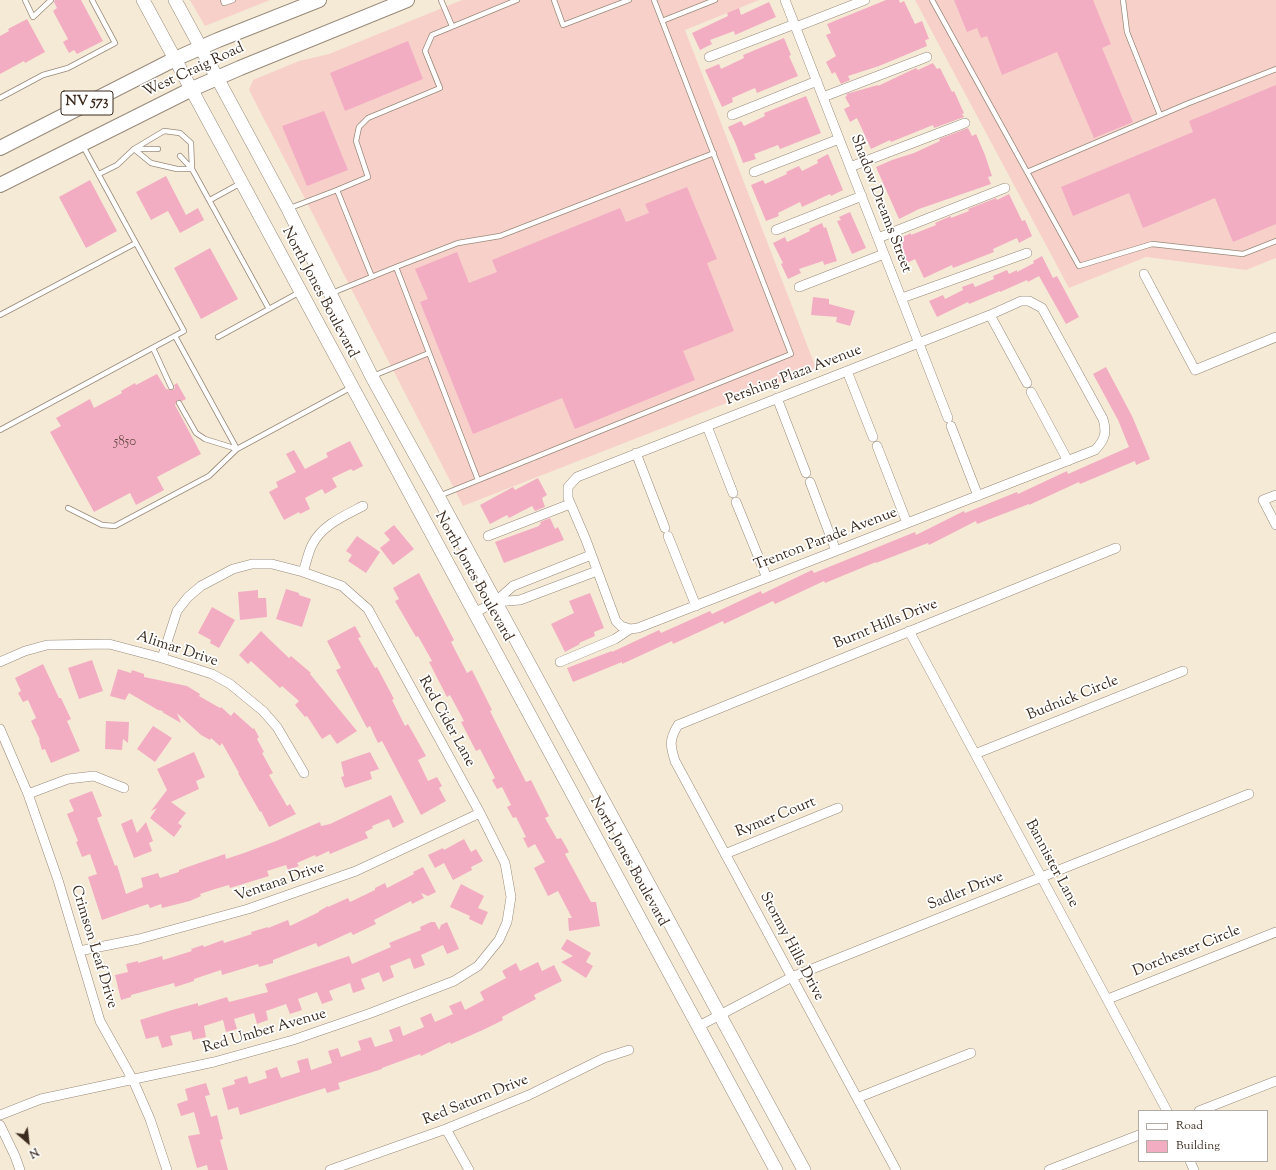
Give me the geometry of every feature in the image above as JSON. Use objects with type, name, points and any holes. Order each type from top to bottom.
[{"type":"main road","name":"North Jones Boulevard","points":[[143,0],[776,1170]]},
{"type":"main road","name":"North Jones Boulevard","points":[[175,0],[288,209],[372,377],[804,1170]]},
{"type":"main road","name":"West Craig Road","points":[[1,144],[175,59],[319,0]]},
{"type":"main road","name":"West Craig Road","points":[[0,185],[192,89],[407,0]]},
{"type":"main road","points":[[352,387],[372,377]]},
{"type":"street","name":"Shadow Dreams Street","points":[[785,0],[978,496]]},
{"type":"street","points":[[709,57],[865,0]]},
{"type":"street","points":[[823,97],[928,57]]},
{"type":"street","points":[[732,115],[817,81]]},
{"type":"street","points":[[850,168],[965,123]]},
{"type":"street","points":[[754,172],[839,139]]},
{"type":"street","points":[[878,238],[1006,188]]},
{"type":"street","points":[[776,230],[862,196]]},
{"type":"street","points":[[902,298],[1027,253]]},
{"type":"street","points":[[799,287],[884,254]]},
{"type":"street","points":[[1144,274],[1195,370],[1276,338]]},
{"type":"street","name":"Pershing Plaza Avenue","points":[[570,504],[567,492],[568,487],[578,476],[584,473],[919,343],[1021,301],[1029,301],[1042,308],[1047,314],[1103,419],[1106,432],[1105,438],[1101,444]]},
{"type":"street","points":[[990,315],[1027,383]]},
{"type":"street","points":[[847,371],[873,437]]},
{"type":"street","points":[[1031,392],[1068,461]]},
{"type":"street","points":[[777,398],[836,551]]},
{"type":"street","points":[[707,426],[733,492]]},
{"type":"street","name":"Trenton Parade Avenue","points":[[560,662],[616,640],[630,629],[638,628],[696,606],[1068,461],[1095,450],[1101,444]]},
{"type":"street","points":[[877,446],[907,524]]},
{"type":"street","points":[[636,453],[696,606]]},
{"type":"street","points":[[1276,495],[1263,500],[1276,525]]},
{"type":"street","points":[[736,502],[766,578]]},
{"type":"street","points":[[488,536],[570,504],[616,621],[622,626],[630,629]]},
{"type":"street","points":[[303,572],[311,546],[320,533],[331,523],[363,506]]},
{"type":"street","name":"Burnt Hills Drive","points":[[672,735],[678,725],[1116,548]]},
{"type":"street","points":[[474,613],[495,602],[513,586],[591,555]]},
{"type":"street","name":"Red Cider Lane","points":[[162,658],[177,610],[188,596],[201,586],[233,569],[252,564],[272,564],[303,572],[342,586],[368,609],[480,813],[505,863],[511,897],[507,922]]},
{"type":"street","points":[[495,602],[520,600],[597,571]]},
{"type":"street","name":"Bannister Lane","points":[[908,631],[1167,1110]]},
{"type":"street","name":"Alimar Drive","points":[[0,662],[25,651],[47,645],[109,644],[162,658],[212,674],[230,684],[258,706],[277,727],[304,773]]},
{"type":"street","name":"Budnick Circle","points":[[975,754],[1183,671]]},
{"type":"street","name":"Crimson Leaf Drive","points":[[0,729],[28,794],[58,880],[100,1021],[133,1080],[150,1119],[167,1170]]},
{"type":"street","name":"Stormy Hills Drive","points":[[672,735],[670,746],[675,761],[896,1170]]},
{"type":"street","points":[[28,794],[68,779],[94,776],[124,788]]},
{"type":"street","name":"Sadler Drive","points":[[699,1026],[792,977],[1249,794]]},
{"type":"street","name":"Rymer Court","points":[[725,854],[838,808]]},
{"type":"street","name":"Ventana Drive","points":[[79,951],[138,939],[248,910],[356,871],[480,813]]},
{"type":"street","name":"Red Umber Avenue","points":[[0,1115],[41,1100],[214,1062],[293,1040],[371,1014],[454,981],[478,966],[499,940],[507,922]]},
{"type":"street","name":"Dorchester Circle","points":[[1108,999],[1276,932]]},
{"type":"street","name":"Red Saturn Drive","points":[[330,1170],[446,1129],[529,1095],[604,1058],[629,1050]]},
{"type":"street","points":[[857,1098],[971,1053]]},
{"type":"street","points":[[1202,1110],[1276,1081]]},
{"type":"street","points":[[0,1125],[20,1170]]},
{"type":"street","points":[[446,1129],[469,1170]]},
{"type":"street","points":[[1049,1170],[1138,1135]]},
{"type":"lane","points":[[25,0],[33,17],[51,0]]},
{"type":"lane","points":[[0,98],[43,75],[68,68],[115,43],[92,0]]},
{"type":"lane","points":[[223,0],[224,3],[233,0]]},
{"type":"lane","points":[[441,0],[452,26]]},
{"type":"lane","points":[[288,209],[368,177],[356,141],[359,127],[368,118],[440,88],[425,51],[432,35],[518,0]]},
{"type":"lane","points":[[554,0],[563,25],[630,0]]},
{"type":"lane","points":[[438,496],[791,354],[654,0]]},
{"type":"lane","points":[[662,21],[716,0]]},
{"type":"lane","points":[[932,0],[1080,266],[1152,244],[1243,254],[1276,241]]},
{"type":"lane","points":[[1123,0],[1127,32],[1160,115]]},
{"type":"lane","points":[[1027,172],[1160,115],[1276,69]]},
{"type":"lane","points":[[99,174],[117,165],[134,150],[164,131],[180,133],[191,143],[192,169]]},
{"type":"lane","points":[[0,430],[184,331],[82,143]]},
{"type":"lane","points":[[134,150],[158,149]]},
{"type":"lane","points":[[134,150],[151,163],[178,169],[192,169]]},
{"type":"lane","points":[[330,293],[458,243],[500,236],[714,153]]},
{"type":"lane","points":[[180,156],[192,169],[269,309]]},
{"type":"lane","points":[[210,200],[241,183]]},
{"type":"lane","points":[[337,190],[372,277]]},
{"type":"lane","points":[[0,315],[136,243]]},
{"type":"lane","points":[[396,267],[478,480]]},
{"type":"lane","points":[[218,337],[300,292]]},
{"type":"lane","points":[[175,336],[237,449]]},
{"type":"lane","points":[[153,348],[171,387]]},
{"type":"lane","points":[[372,377],[429,353]]},
{"type":"lane","points":[[68,508],[102,524],[115,526],[209,476],[237,449],[352,387]]},
{"type":"lane","points":[[179,402],[196,433],[205,439],[237,449]]},
{"type":"shaded area","points":[[190,0],[270,0],[205,26]]},
{"type":"shaded area","points":[[462,0],[759,0],[685,30],[816,368],[463,506],[249,90],[253,80],[299,61],[329,54]]},
{"type":"shaded area","points":[[915,0],[1276,0],[1276,258],[1246,270],[1146,257],[1069,288]]},
{"type":"building","points":[[55,0],[81,0],[103,41],[77,54],[74,50],[69,53],[63,42],[68,39],[53,11],[57,8],[54,2]]},
{"type":"building","points":[[886,0],[899,0],[900,3],[904,1],[915,24],[922,21],[929,39],[925,40],[927,46],[879,66],[848,76],[850,80],[841,84],[835,72],[832,74],[826,62],[836,56],[826,35],[831,33],[827,24]]},
{"type":"building","points":[[954,0],[1093,0],[1111,44],[1102,48],[1133,122],[1094,138],[1057,52],[1002,75],[987,36],[981,38],[977,28],[967,32]]},
{"type":"building","points":[[769,2],[776,17],[735,35],[734,31],[710,40],[712,44],[700,50],[692,33],[728,16],[727,13],[739,8],[741,15]]},
{"type":"building","points":[[27,19],[45,52],[0,74],[0,36],[9,31],[8,29]]},
{"type":"building","points":[[784,38],[791,55],[789,56],[798,76],[757,93],[755,88],[732,98],[733,102],[722,107],[705,70],[719,64],[721,69],[744,58],[743,55]]},
{"type":"building","points":[[408,41],[423,79],[345,111],[330,73]]},
{"type":"building","points":[[933,63],[937,69],[940,68],[952,92],[954,91],[964,113],[962,114],[964,117],[934,128],[933,125],[891,142],[890,140],[871,149],[857,118],[850,122],[844,109],[850,106],[845,97],[847,96],[846,94],[878,86],[916,68],[918,70]]},
{"type":"building","points":[[1276,85],[1276,224],[1233,242],[1215,198],[1143,228],[1129,193],[1073,216],[1061,187],[1193,132],[1189,121]]},
{"type":"building","points":[[806,96],[821,133],[780,149],[778,145],[754,154],[756,159],[743,163],[728,127],[741,121],[744,126],[765,116],[764,113]]},
{"type":"building","points":[[324,111],[348,170],[307,186],[282,126]]},
{"type":"building","points":[[968,128],[972,136],[976,134],[985,155],[992,176],[988,177],[991,184],[919,209],[899,219],[876,167],[914,153],[940,141],[939,139]]},
{"type":"building","points":[[828,154],[843,190],[831,196],[830,194],[802,207],[800,202],[778,213],[779,216],[766,221],[751,185],[763,180],[765,184],[787,174],[786,172],[799,166],[802,171],[818,163],[817,160]]},
{"type":"building","points":[[166,176],[186,215],[198,208],[204,220],[180,233],[168,211],[151,220],[136,192]]},
{"type":"building","points":[[90,180],[117,231],[86,248],[59,197]]},
{"type":"building","points":[[687,187],[717,259],[707,263],[734,331],[683,351],[695,380],[575,429],[562,398],[473,434],[420,302],[428,299],[415,269],[457,252],[469,283],[497,272],[492,260],[620,208],[626,222],[649,213],[645,204]]},
{"type":"building","points":[[1009,194],[1022,221],[1025,220],[1032,236],[1019,243],[1017,238],[993,249],[994,252],[953,268],[952,265],[924,278],[915,259],[907,263],[896,240],[911,233],[911,235],[936,225],[935,223],[951,216],[951,218],[969,211],[968,209],[996,198],[997,200]]},
{"type":"building","points":[[850,212],[866,248],[852,254],[837,221],[841,220],[839,217]]},
{"type":"building","points":[[822,223],[824,228],[826,227],[837,261],[824,265],[823,261],[799,269],[801,273],[788,279],[781,264],[783,263],[773,243],[785,237],[787,242],[810,231],[809,229]]},
{"type":"building","points":[[210,248],[238,299],[201,319],[174,268]]},
{"type":"building","points":[[1042,256],[1053,278],[1057,276],[1079,317],[1066,324],[1039,276],[1028,282],[1027,280],[969,304],[968,302],[937,317],[929,301],[943,295],[945,299],[963,290],[962,287],[973,283],[975,287],[994,279],[993,276],[1007,270],[1009,274],[1017,270],[1017,272],[1034,263],[1033,261]]},
{"type":"building","points":[[813,297],[829,299],[829,304],[855,311],[850,326],[836,322],[837,317],[811,315]]},
{"type":"building","points":[[1106,367],[1132,416],[1150,459],[1136,465],[1135,461],[1080,484],[1079,482],[1029,505],[977,524],[976,521],[929,545],[928,543],[876,562],[825,583],[824,581],[775,604],[773,601],[724,624],[723,621],[673,644],[672,641],[622,664],[622,662],[573,682],[567,668],[612,652],[659,630],[661,633],[710,611],[712,614],[761,591],[762,594],[812,570],[814,573],[915,532],[916,535],[964,511],[965,513],[1017,492],[1018,494],[1067,471],[1068,474],[1129,447],[1118,420],[1093,374]]},
{"type":"building","points":[[157,374],[166,389],[173,390],[175,388],[174,385],[177,383],[186,399],[182,401],[178,400],[175,405],[201,454],[157,477],[164,490],[136,505],[130,493],[94,512],[50,432],[61,426],[56,418],[90,399],[94,408],[122,393],[121,391],[135,383],[136,385]]},
{"type":"building","points":[[350,441],[363,466],[353,471],[351,469],[332,478],[337,487],[325,494],[322,489],[305,498],[310,509],[300,514],[299,512],[284,520],[269,492],[278,487],[276,482],[296,472],[286,454],[294,450],[305,469],[328,457],[326,453]]},
{"type":"building","points":[[538,478],[547,495],[542,498],[545,507],[535,511],[532,506],[509,518],[507,515],[490,524],[480,505],[513,487],[515,490]]},
{"type":"building","points":[[550,518],[555,529],[558,527],[564,540],[504,563],[495,542],[539,526],[541,524],[540,522]]},
{"type":"building","points":[[394,525],[414,549],[393,565],[380,548],[390,540],[384,533]]},
{"type":"building","points":[[357,536],[380,552],[366,573],[348,561],[352,555],[346,551]]},
{"type":"building","points":[[419,573],[454,640],[451,642],[467,673],[472,670],[492,710],[490,711],[526,782],[531,780],[549,816],[545,818],[557,839],[561,838],[569,852],[565,854],[591,902],[596,902],[600,926],[569,931],[568,918],[572,918],[558,891],[548,896],[534,868],[545,862],[535,844],[528,848],[523,838],[526,837],[516,817],[513,818],[507,807],[511,805],[502,787],[497,789],[492,780],[495,778],[480,749],[476,751],[461,722],[464,721],[450,695],[447,697],[429,662],[432,661],[418,636],[416,637],[395,601],[399,599],[393,588]]},
{"type":"building","points":[[286,589],[311,599],[302,627],[276,619]]},
{"type":"building","points":[[258,590],[258,598],[266,598],[267,617],[240,620],[238,592]]},
{"type":"building","points":[[590,593],[604,628],[594,632],[595,636],[579,643],[580,644],[565,652],[551,624],[574,613],[569,601]]},
{"type":"building","points":[[212,607],[235,620],[219,648],[210,643],[211,640],[198,633]]},
{"type":"building","points":[[355,626],[361,637],[358,638],[375,668],[377,667],[394,699],[392,700],[405,726],[408,724],[426,756],[418,760],[428,781],[437,777],[442,786],[439,788],[446,801],[421,815],[382,741],[378,743],[370,726],[367,728],[336,670],[341,668],[327,641]]},
{"type":"building","points":[[261,631],[289,658],[291,656],[311,673],[310,674],[357,731],[337,744],[330,734],[322,739],[307,716],[305,717],[295,705],[299,701],[282,686],[280,688],[251,661],[248,664],[239,655]]},
{"type":"building","points":[[92,660],[103,691],[79,699],[68,668]]},
{"type":"building","points":[[43,664],[71,719],[67,721],[80,751],[51,763],[45,749],[42,750],[40,740],[31,721],[36,718],[28,700],[23,702],[18,693],[21,691],[15,678]]},
{"type":"building","points":[[118,669],[131,673],[132,670],[144,674],[144,677],[187,686],[200,694],[199,696],[220,708],[221,707],[231,716],[234,712],[253,729],[254,728],[259,737],[257,739],[264,752],[262,753],[273,773],[269,775],[287,806],[290,804],[296,814],[269,827],[222,743],[220,746],[211,738],[210,740],[201,735],[177,713],[181,723],[162,712],[163,711],[158,710],[129,693],[125,700],[110,696]]},
{"type":"building","points":[[106,721],[129,722],[128,743],[123,739],[122,750],[105,749]]},
{"type":"building","points":[[153,726],[172,738],[155,762],[137,749]]},
{"type":"building","points":[[194,752],[205,777],[196,781],[199,789],[171,802],[186,813],[178,823],[182,826],[174,837],[150,818],[157,808],[151,811],[167,790],[157,769]]},
{"type":"building","points":[[370,752],[379,769],[370,772],[372,779],[345,788],[341,777],[344,776],[341,762]]},
{"type":"building","points":[[92,791],[102,816],[97,818],[115,866],[117,865],[126,894],[143,887],[141,878],[158,873],[160,878],[225,854],[226,859],[276,841],[320,822],[321,826],[330,824],[391,795],[404,822],[393,828],[389,819],[372,826],[373,828],[365,832],[368,838],[330,854],[329,851],[316,857],[315,855],[297,863],[299,866],[288,870],[286,865],[267,871],[269,876],[230,888],[229,885],[215,889],[200,894],[201,896],[190,901],[162,908],[161,904],[150,908],[148,904],[102,920],[88,877],[97,874],[90,854],[82,857],[76,842],[78,841],[67,814],[74,811],[69,800]]},
{"type":"building","points":[[132,819],[137,833],[146,822],[153,841],[149,843],[152,851],[134,858],[121,824]]},
{"type":"building","points":[[464,839],[471,852],[476,849],[483,861],[471,867],[472,870],[453,880],[444,863],[435,868],[428,855],[443,848],[444,850]]},
{"type":"building","points":[[423,867],[436,892],[428,896],[421,893],[424,898],[412,904],[411,901],[374,920],[376,924],[353,935],[351,932],[318,947],[316,943],[273,960],[273,963],[259,967],[258,964],[222,975],[221,970],[175,987],[174,983],[131,995],[131,997],[121,1000],[115,975],[128,972],[126,964],[138,961],[138,963],[162,956],[163,960],[192,951],[191,949],[203,945],[204,947],[223,940],[224,943],[252,934],[251,932],[268,928],[288,920],[290,926],[328,906],[348,898],[350,902],[375,890],[375,888],[385,883],[387,888],[414,874],[413,872]]},
{"type":"building","points":[[461,884],[484,896],[478,908],[488,912],[482,925],[469,919],[470,916],[450,907]]},
{"type":"building","points":[[431,922],[435,922],[439,930],[441,925],[447,922],[459,949],[447,954],[443,945],[421,955],[425,965],[414,969],[410,958],[390,966],[394,977],[383,982],[379,972],[361,979],[365,989],[353,993],[350,983],[329,991],[333,1000],[322,1004],[317,992],[298,999],[302,1010],[290,1014],[286,1004],[266,1011],[268,1020],[257,1024],[254,1013],[234,1019],[237,1029],[226,1032],[223,1020],[204,1026],[206,1037],[193,1040],[191,1031],[170,1036],[173,1045],[162,1048],[158,1036],[146,1039],[140,1020],[198,1003],[198,1006],[227,997],[229,1002],[268,992],[265,984],[349,956],[352,964],[391,947],[389,943],[421,930],[420,927]]},
{"type":"building","points":[[567,939],[591,953],[586,962],[593,966],[586,978],[561,962],[573,956],[561,949]]},
{"type":"building","points":[[538,962],[542,971],[554,965],[562,981],[534,995],[536,999],[502,1017],[503,1020],[485,1029],[451,1044],[450,1042],[421,1056],[420,1054],[382,1069],[338,1083],[340,1089],[327,1093],[325,1088],[240,1115],[238,1107],[228,1110],[222,1088],[235,1084],[234,1080],[247,1076],[249,1084],[267,1078],[265,1071],[277,1067],[281,1078],[300,1072],[297,1061],[308,1058],[311,1070],[332,1063],[328,1051],[338,1048],[341,1057],[361,1050],[358,1041],[371,1037],[375,1047],[393,1041],[389,1030],[400,1026],[403,1036],[424,1027],[420,1018],[431,1013],[435,1022],[453,1014],[449,1006],[461,1001],[465,1010],[484,1000],[480,992],[506,978],[502,971],[516,963],[520,971]]},
{"type":"building","points":[[206,1083],[210,1095],[205,1096],[211,1117],[217,1115],[223,1139],[220,1140],[228,1170],[208,1170],[207,1165],[197,1168],[188,1136],[200,1134],[194,1112],[181,1116],[177,1104],[188,1100],[185,1089]]}]
